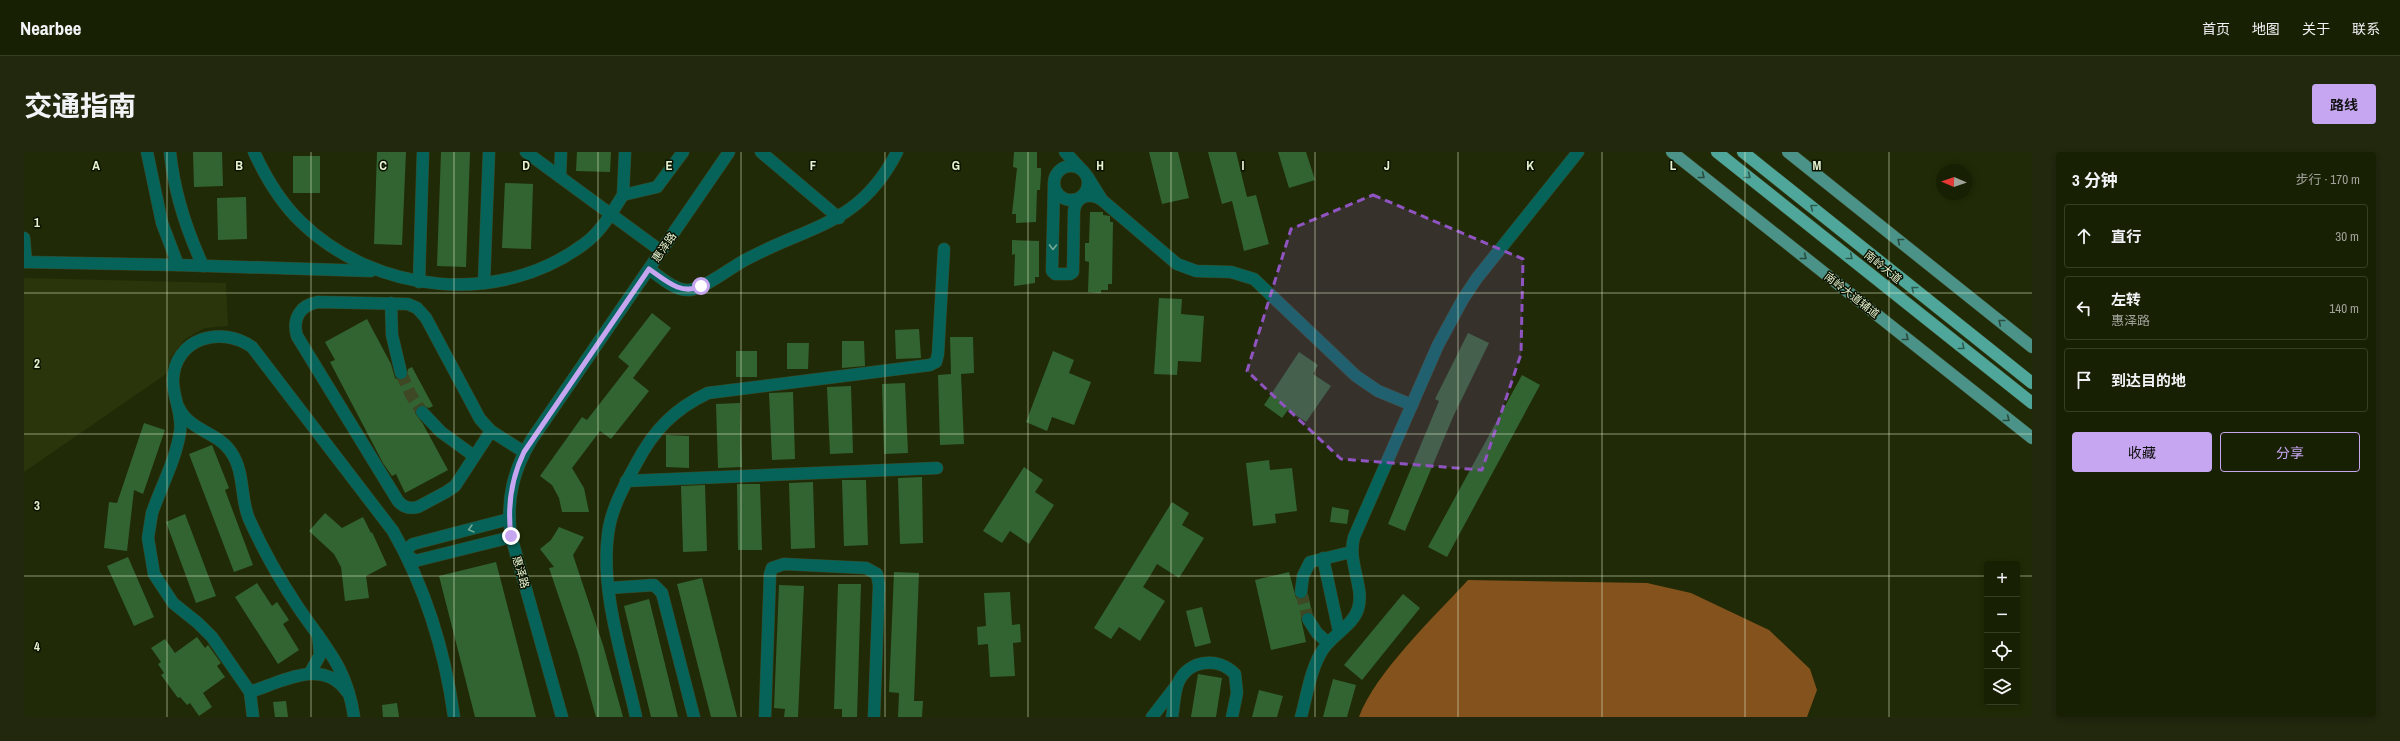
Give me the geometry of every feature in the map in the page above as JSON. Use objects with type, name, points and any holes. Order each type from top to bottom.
[{"type":"highway","name":"南岭大道","points":[[1717,152],[2032,403]]},
{"type":"highway","name":"南岭大道","points":[[1743,152],[2032,383]]},
{"type":"main road","name":"南岭大道辅道","points":[[1672,152],[2032,438]]},
{"type":"main road","points":[[1788,152],[2032,347]]},
{"type":"street","points":[[147,152],[162,223],[178,265]]},
{"type":"street","points":[[170,152],[176,191],[183,217],[203,266]]},
{"type":"street","points":[[254,152],[273,188],[300,221],[349,264]]},
{"type":"street","points":[[419,282],[423,152]]},
{"type":"street","points":[[484,283],[489,152]]},
{"type":"street","points":[[526,152],[661,251]]},
{"type":"street","points":[[560,177],[561,152]]},
{"type":"street","points":[[24,238],[25,262],[203,266],[349,264],[419,282],[448,284],[484,283],[527,273],[567,256],[585,244],[600,229],[624,195],[625,152]]},
{"type":"street","points":[[624,195],[657,188],[683,152]]},
{"type":"street","name":"惠泽路","points":[[562,717],[511,537],[509,520],[513,480],[524,452],[729,152]]},
{"type":"street","points":[[761,152],[839,218]]},
{"type":"street","points":[[649,269],[680,289],[695,289],[752,256],[820,228],[839,218],[871,191],[891,164],[897,152]]},
{"type":"street","points":[[1061,152],[1055,180],[1053,208],[1052,271],[1056,274],[1070,274],[1073,272],[1074,211],[1076,203],[1088,187],[1085,173],[1079,168],[1067,166],[1055,180],[1057,194],[1072,204],[1074,211]]},
{"type":"street","points":[[1065,152],[1085,173],[1093,190],[1102,200],[1177,264],[1196,271],[1231,272],[1254,279],[1356,376],[1378,391],[1412,405]]},
{"type":"street","points":[[1301,717],[1318,658],[1328,642],[1353,618],[1359,602],[1351,552],[1354,537],[1438,345],[1467,294],[1578,152]]},
{"type":"street","points":[[1053,208],[1057,200],[1077,200],[1082,197],[1094,196],[1102,200]]},
{"type":"street","points":[[636,717],[610,588],[606,555],[608,533],[626,481],[647,443],[658,428],[689,402],[708,393],[930,365],[936,362],[938,354],[944,249]]},
{"type":"street","points":[[491,431],[458,481],[446,492],[418,507],[413,508],[404,506],[398,501],[297,336],[295,325],[298,314],[312,303],[408,304],[422,312],[478,416],[491,431],[524,452]]},
{"type":"street","points":[[391,303],[393,343],[401,372]]},
{"type":"street","points":[[253,717],[250,692],[206,630],[166,594],[156,579],[150,562],[148,538],[149,525],[178,440],[181,425],[174,389],[175,370],[179,361],[191,346],[208,337],[226,335],[245,341],[252,347],[397,537],[414,563]]},
{"type":"street","points":[[178,405],[185,418],[199,428],[218,438],[232,453],[240,470],[245,506],[252,526],[282,583],[317,632],[340,669],[350,696],[354,717]]},
{"type":"street","points":[[422,412],[441,432],[474,456]]},
{"type":"street","points":[[178,440],[186,432],[199,428]]},
{"type":"street","points":[[626,481],[937,468]]},
{"type":"street","points":[[397,537],[404,544],[413,544],[509,520]]},
{"type":"street","points":[[414,563],[511,537]]},
{"type":"street","points":[[413,544],[408,548],[439,638],[454,717]]},
{"type":"street","points":[[1301,592],[1306,566],[1312,560],[1351,552]]},
{"type":"street","points":[[1323,558],[1339,632]]},
{"type":"street","points":[[765,717],[770,574],[772,568],[784,564],[866,568],[877,574],[879,585],[874,717]]},
{"type":"street","points":[[610,588],[654,585],[662,593],[694,717]]},
{"type":"street","points":[[1308,619],[1317,633],[1328,642]]},
{"type":"street","points":[[310,673],[320,655],[320,640],[317,632]]},
{"type":"street","points":[[1152,717],[1191,668],[1199,664],[1208,663],[1223,665],[1235,674],[1237,682],[1232,717]]},
{"type":"street","points":[[250,692],[310,673],[332,678],[350,696]]},
{"type":"street","points":[[1172,717],[1178,683]]},
{"type":"highlighted area","points":[[1373,195],[1523,259],[1521,354],[1482,470],[1341,459],[1247,371],[1291,229]]},
{"type":"shaded area","points":[[24,278],[226,283],[228,326],[205,328],[185,339],[171,357],[166,374],[24,472]]},
{"type":"shaded area","points":[[1468,580],[1647,583],[1691,593],[1769,630],[1810,669],[1817,690],[1807,717],[1359,717],[1378,682],[1392,664]]},
{"type":"building","points":[[193,152],[222,152],[223,186],[194,187]]},
{"type":"building","points":[[377,152],[406,152],[402,245],[374,244]]},
{"type":"building","points":[[441,152],[470,152],[466,267],[437,266]]},
{"type":"building","points":[[577,152],[611,152],[610,172],[576,171]]},
{"type":"building","points":[[1014,152],[1037,152],[1037,168],[1041,168],[1041,174],[1040,190],[1037,190],[1036,222],[1016,223],[1016,214],[1012,214],[1017,168],[1013,167]]},
{"type":"building","points":[[1149,152],[1178,152],[1189,198],[1162,204]]},
{"type":"building","points":[[1208,152],[1236,152],[1247,197],[1256,195],[1269,244],[1244,251],[1232,201],[1222,204]]},
{"type":"building","points":[[1278,152],[1306,152],[1315,180],[1289,188]]},
{"type":"building","points":[[293,156],[320,156],[320,193],[293,193]]},
{"type":"building","points":[[505,183],[533,184],[531,249],[502,248]]},
{"type":"building","points":[[246,197],[247,239],[218,240],[217,198]]},
{"type":"building","points":[[1090,212],[1103,212],[1103,215],[1110,216],[1110,222],[1113,222],[1112,284],[1108,284],[1108,290],[1101,290],[1101,293],[1088,292],[1089,262],[1085,261],[1085,243],[1089,243]]},
{"type":"building","points":[[1012,240],[1039,241],[1039,277],[1035,277],[1035,283],[1014,286],[1015,254],[1012,255]]},
{"type":"building","points":[[1159,298],[1182,299],[1181,314],[1204,316],[1201,362],[1178,361],[1177,375],[1154,374]]},
{"type":"building","points":[[652,313],[671,328],[633,378],[649,391],[611,439],[600,431],[572,468],[584,488],[589,512],[562,512],[559,498],[552,485],[540,476],[582,417],[587,420],[629,366],[618,357]]},
{"type":"building","points":[[367,319],[391,364],[395,378],[399,380],[406,379],[408,369],[412,367],[433,406],[429,408],[420,405],[417,407],[415,413],[423,424],[448,470],[405,493],[396,474],[392,476],[383,463],[330,362],[335,360],[325,342]]},
{"type":"building","points":[[919,329],[921,358],[896,359],[895,330]]},
{"type":"building","points":[[1468,333],[1489,343],[1453,417],[1405,531],[1388,524],[1439,401],[1435,399]]},
{"type":"building","points":[[950,337],[973,337],[974,373],[961,374],[964,444],[940,445],[938,375],[951,374]]},
{"type":"building","points":[[842,341],[864,341],[865,366],[842,368]]},
{"type":"building","points":[[787,343],[809,343],[808,369],[787,369]]},
{"type":"building","points":[[736,351],[757,351],[757,377],[736,377]]},
{"type":"building","points":[[1053,351],[1074,360],[1069,373],[1091,382],[1074,425],[1052,417],[1047,431],[1026,422]]},
{"type":"building","points":[[1299,352],[1318,365],[1313,374],[1331,386],[1306,422],[1288,410],[1282,418],[1264,405]]},
{"type":"building","points":[[1522,375],[1540,385],[1447,557],[1428,547]]},
{"type":"building","points":[[905,383],[908,453],[884,454],[882,384]]},
{"type":"building","points":[[851,386],[853,453],[830,454],[827,387]]},
{"type":"building","points":[[793,392],[795,459],[772,460],[769,393]]},
{"type":"building","points":[[740,403],[742,467],[718,468],[716,404]]},
{"type":"building","points":[[144,423],[165,430],[143,494],[134,490],[127,551],[104,548],[109,502],[117,503]]},
{"type":"building","points":[[666,435],[689,436],[689,468],[666,467]]},
{"type":"building","points":[[212,445],[229,488],[225,490],[253,565],[234,572],[189,454]]},
{"type":"building","points":[[1269,460],[1270,470],[1292,468],[1297,511],[1275,514],[1276,523],[1253,526],[1246,463]]},
{"type":"building","points":[[1024,467],[1043,480],[1035,492],[1054,505],[1029,544],[1010,531],[1002,543],[983,531]]},
{"type":"building","points":[[922,477],[923,543],[900,544],[898,478]]},
{"type":"building","points":[[842,480],[866,480],[868,545],[844,546]]},
{"type":"building","points":[[813,482],[815,548],[791,549],[789,483]]},
{"type":"building","points":[[737,484],[760,484],[762,550],[738,550]]},
{"type":"building","points":[[705,485],[707,551],[683,552],[681,486]]},
{"type":"building","points":[[1172,502],[1189,513],[1182,525],[1204,538],[1179,578],[1157,564],[1143,587],[1165,601],[1140,641],[1119,627],[1111,639],[1094,628]]},
{"type":"building","points":[[1332,507],[1349,510],[1347,524],[1330,522]]},
{"type":"building","points":[[325,513],[342,528],[363,517],[371,533],[372,532],[387,565],[366,576],[369,598],[345,601],[341,567],[334,554],[309,531]]},
{"type":"building","points":[[185,514],[216,596],[196,603],[166,522]]},
{"type":"building","points":[[559,527],[584,537],[573,555],[603,645],[623,717],[596,717],[578,653],[549,568],[554,567],[540,549],[551,540]]},
{"type":"building","points":[[128,557],[154,617],[134,626],[107,566]]},
{"type":"building","points":[[496,562],[536,717],[475,717],[439,576]]},
{"type":"building","points":[[894,572],[919,573],[914,701],[923,701],[922,717],[898,717],[899,693],[889,692]]},
{"type":"building","points":[[1289,572],[1296,598],[1304,599],[1308,594],[1312,613],[1304,613],[1301,619],[1306,642],[1271,650],[1255,580]]},
{"type":"building","points":[[702,578],[737,717],[711,717],[677,584]]},
{"type":"building","points":[[257,583],[272,606],[277,602],[289,620],[283,624],[299,650],[278,664],[235,597]]},
{"type":"building","points":[[838,584],[861,584],[857,717],[842,717],[842,709],[834,709]]},
{"type":"building","points":[[779,585],[804,586],[798,717],[784,717],[785,709],[774,708]]},
{"type":"building","points":[[1010,592],[1012,625],[1020,624],[1021,642],[1013,643],[1015,676],[990,677],[988,644],[978,645],[977,627],[986,626],[984,593]]},
{"type":"building","points":[[1403,594],[1420,608],[1362,680],[1344,665]]},
{"type":"building","points":[[649,599],[678,717],[651,717],[624,606]]},
{"type":"building","points":[[1202,607],[1211,643],[1195,647],[1186,611]]},
{"type":"building","points":[[197,637],[205,648],[208,645],[221,663],[217,666],[225,677],[203,693],[212,707],[199,716],[190,703],[187,705],[180,697],[178,698],[161,675],[164,673],[158,664],[161,662],[151,648],[165,639],[175,653]]},
{"type":"building","points":[[1198,674],[1222,678],[1216,717],[1191,717]]},
{"type":"building","points":[[1333,679],[1356,685],[1347,717],[1323,717]]},
{"type":"building","points":[[1259,690],[1283,696],[1277,717],[1252,717]]},
{"type":"building","points":[[286,701],[288,717],[275,717],[273,702]]},
{"type":"building","points":[[397,703],[399,717],[383,717],[382,705]]},
{"type":"tunnel","points":[[401,373],[411,395],[422,412]]},
{"type":"tunnel","points":[[1301,592],[1308,619]]},
{"type":"route","points":[[511,536],[509,522],[510,495],[513,480],[524,452],[649,269],[680,289],[689,290],[701,286]]}]
